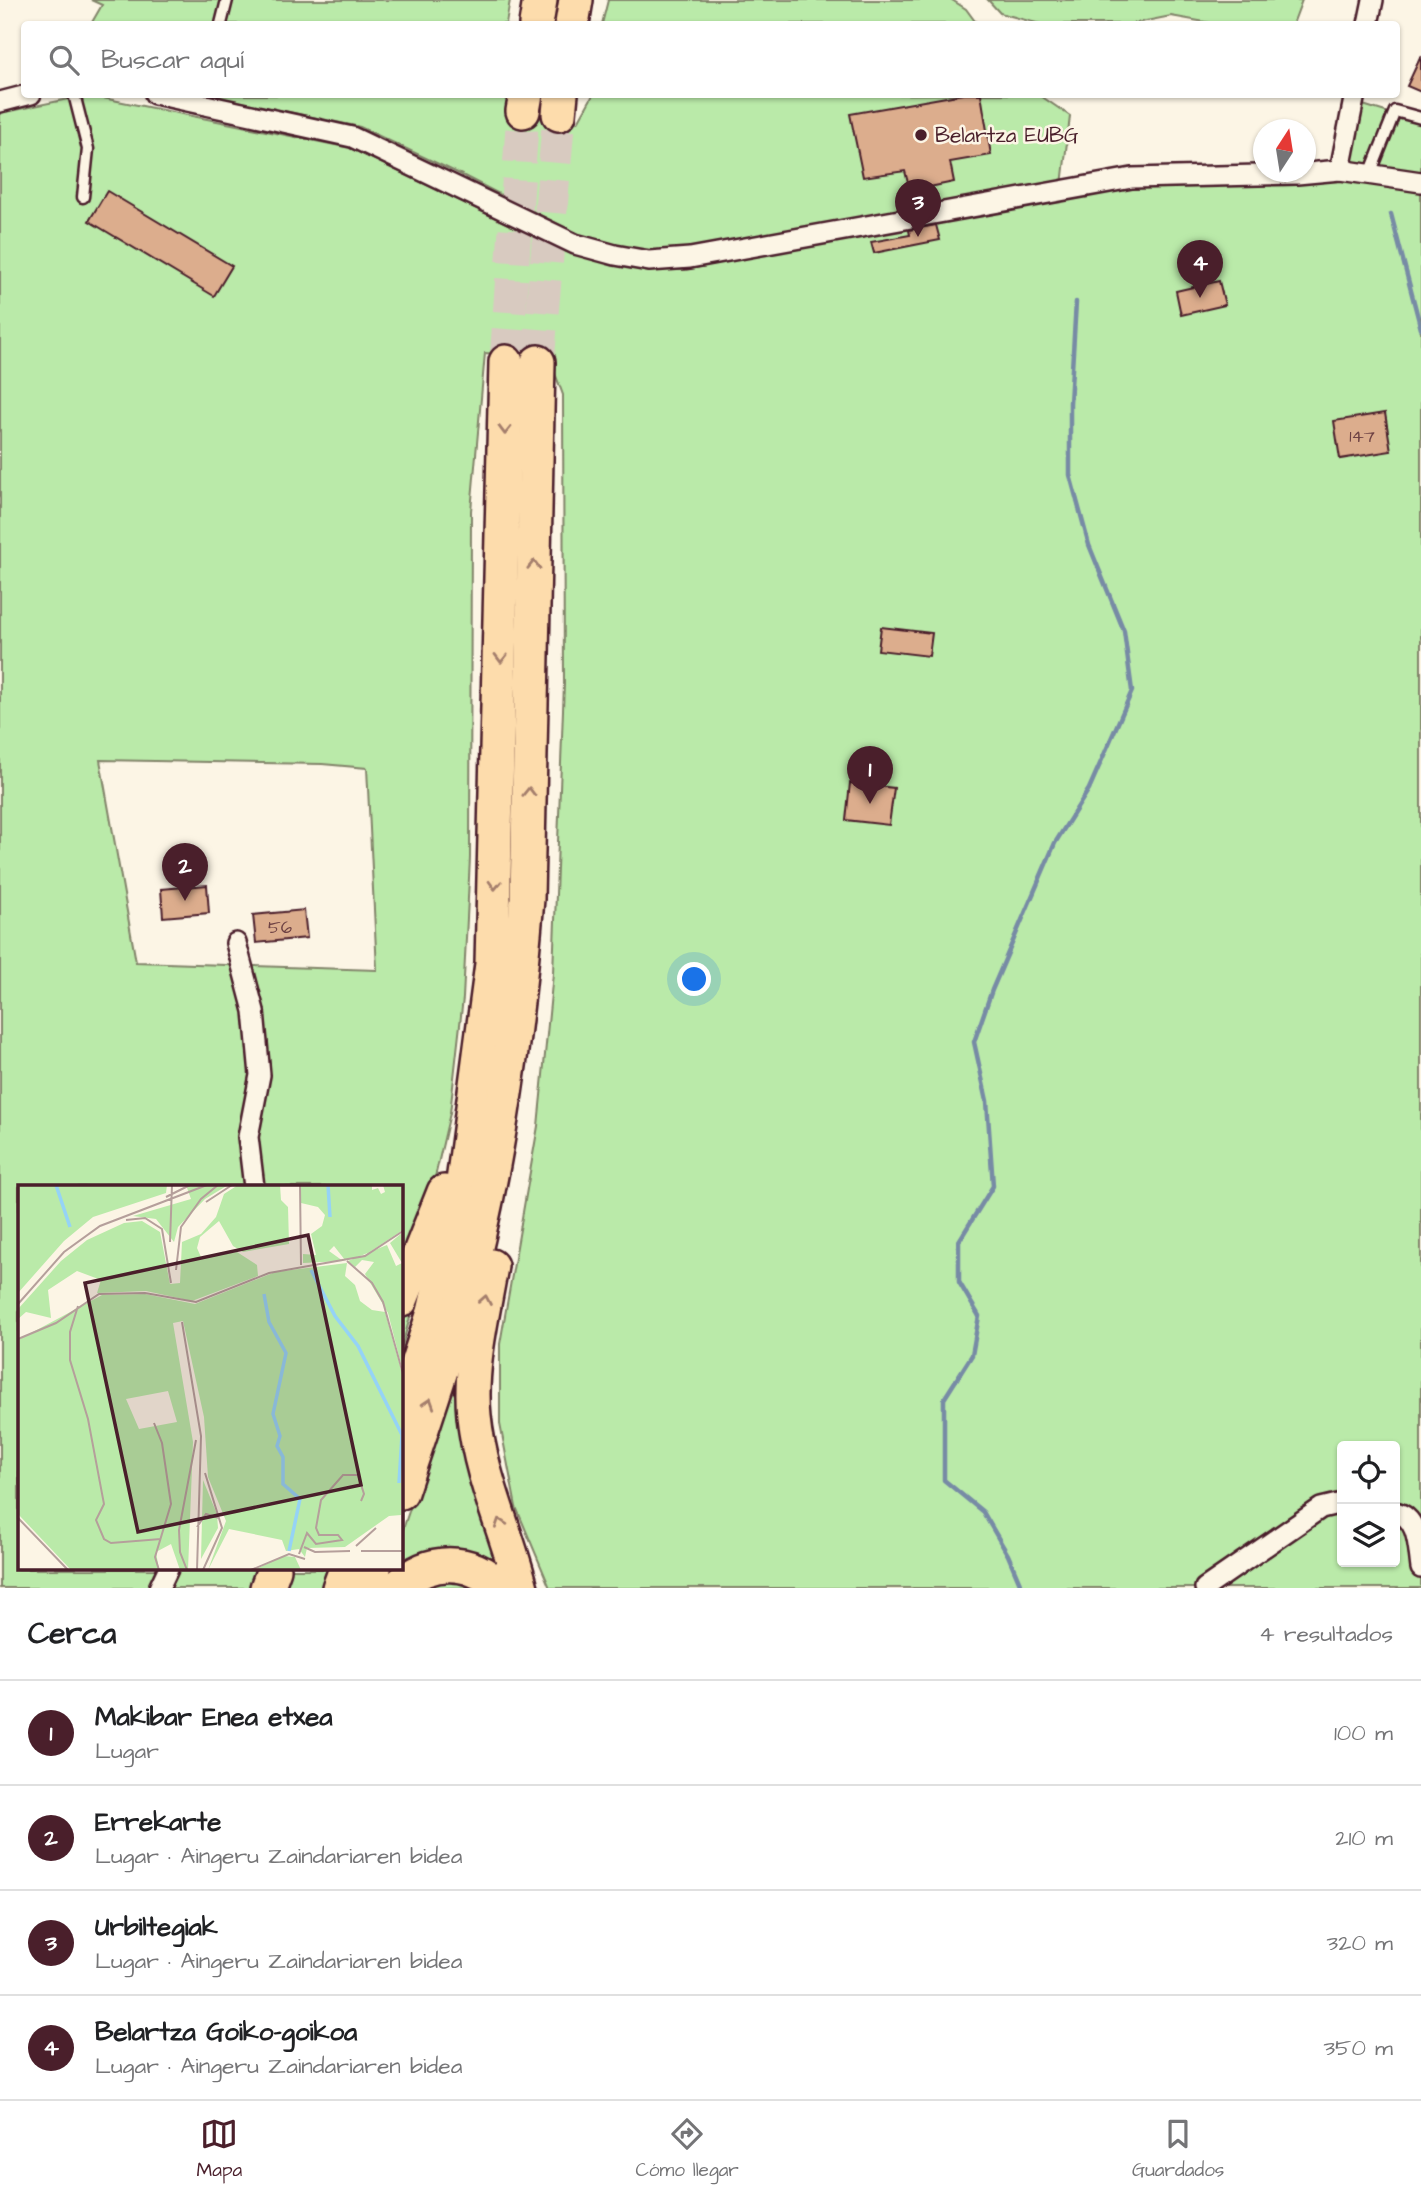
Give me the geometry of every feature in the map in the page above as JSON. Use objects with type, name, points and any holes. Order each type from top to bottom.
[{"type":"highway","points":[[536,21],[540,0]]},
{"type":"highway","points":[[572,21],[576,0]]},
{"type":"highway","points":[[402,1410],[448,1256],[461,1197],[492,964],[522,362],[527,899],[523,958],[523,1061],[480,1329],[474,1413],[484,1472],[521,1588]]},
{"type":"highway","points":[[402,1489],[460,1308],[488,1188],[523,958]]},
{"type":"highway","points":[[402,1298],[431,1229],[474,1100]]},
{"type":"highway","points":[[397,1588],[422,1570],[455,1563],[472,1568],[501,1588]]},
{"type":"highway","points":[[267,1588],[274,1570]]},
{"type":"highway","points":[[339,1588],[346,1570]]},
{"type":"highway","points":[[368,1588],[374,1570]]},
{"type":"street","points":[[1369,21],[1373,0]]},
{"type":"street","points":[[0,102],[21,97]]},
{"type":"street","points":[[1340,170],[1354,98]]},
{"type":"street","points":[[203,100],[352,137],[551,234],[615,255],[649,261],[690,258],[1132,178],[1297,174],[1340,170],[1421,181]]},
{"type":"street","points":[[236,943],[254,1011],[260,1075],[248,1137],[254,1185]]},
{"type":"street","points":[[1205,1588],[1321,1508],[1338,1504]]},
{"type":"street","points":[[1400,1513],[1415,1529],[1421,1568]]},
{"type":"street","points":[[159,1588],[168,1570]]},
{"type":"lane","points":[[222,21],[227,0]]},
{"type":"lane","points":[[75,98],[88,149],[83,197]]},
{"type":"lane","points":[[1370,174],[1395,111],[1421,118]]},
{"type":"green space","points":[[91,0],[510,0],[506,21],[93,21],[102,5]]},
{"type":"green space","points":[[608,0],[952,0],[966,9],[975,21],[603,21]]},
{"type":"green space","points":[[988,0],[1302,0],[1294,21],[1199,21],[1171,16],[1146,21],[1029,21],[1000,13]]},
{"type":"green space","points":[[73,98],[103,98],[350,148],[567,252],[640,270],[685,270],[990,209],[1172,182],[1253,179],[1253,182],[1316,182],[1316,177],[1342,176],[1421,188],[1421,1588],[550,1588],[516,1507],[500,1424],[500,1344],[538,1126],[553,973],[564,684],[563,395],[549,357],[485,353],[471,511],[470,858],[463,998],[450,1113],[432,1190],[423,1272],[402,1346],[402,1185],[18,1185],[18,1570],[328,1570],[321,1588],[0,1588],[0,113]],"holes":[[[100,760],[322,764],[367,768],[377,970],[136,962]]]},
{"type":"green space","points":[[222,98],[510,98],[515,114],[578,122],[591,98],[1044,98],[1070,116],[1062,185],[687,251],[626,249],[579,235],[360,127]]},
{"type":"green space","points":[[1363,105],[1421,123],[1421,173],[1352,162]]},
{"type":"green space","points":[[463,1352],[507,1580],[498,1588],[385,1588],[389,1570],[402,1570],[402,1532]]},
{"type":"building","points":[[1421,56],[1421,92],[1407,86]]},
{"type":"building","name":"Belartza EUBG","points":[[940,98],[982,98],[991,155],[950,162],[954,182],[910,191],[905,171],[863,177],[850,114]]},
{"type":"building","points":[[107,191],[232,266],[214,296],[89,221]]},
{"type":"building","points":[[936,225],[940,240],[874,253],[871,242],[910,235],[909,230]]},
{"type":"building","points":[[1219,281],[1225,305],[1181,315],[1176,291]]},
{"type":"building","points":[[1385,413],[1391,451],[1340,459],[1334,421]]},
{"type":"building","points":[[881,627],[932,633],[929,656],[878,650]]},
{"type":"building","points":[[850,783],[894,788],[889,825],[846,820]]},
{"type":"building","points":[[207,885],[209,913],[163,917],[161,889]]},
{"type":"building","points":[[304,910],[307,938],[256,943],[253,915]]},
{"type":"waterway","points":[[1391,214],[1421,329]]},
{"type":"waterway","points":[[1022,1588],[1008,1555],[983,1512],[944,1480],[944,1399],[972,1355],[979,1316],[959,1282],[959,1241],[993,1186],[987,1101],[974,1042],[992,990],[1055,843],[1089,789],[1132,691],[1124,631],[1089,545],[1070,475],[1070,403],[1076,302]]},
{"type":"tunnel","points":[[506,362],[523,111]]},
{"type":"tunnel","points":[[538,362],[559,114]]},
{"type":"place","name":"Belartza EUBG","points":[[921,135]]},
{"type":"place","name":"Urbiltegiak","points":[[918,237]]},
{"type":"place","name":"Belartza Goiko-goikoa","points":[[1200,298]]},
{"type":"place","name":"Makibar Enea etxea","points":[[870,804]]},
{"type":"place","name":"Errekarte","points":[[185,901]]}]
